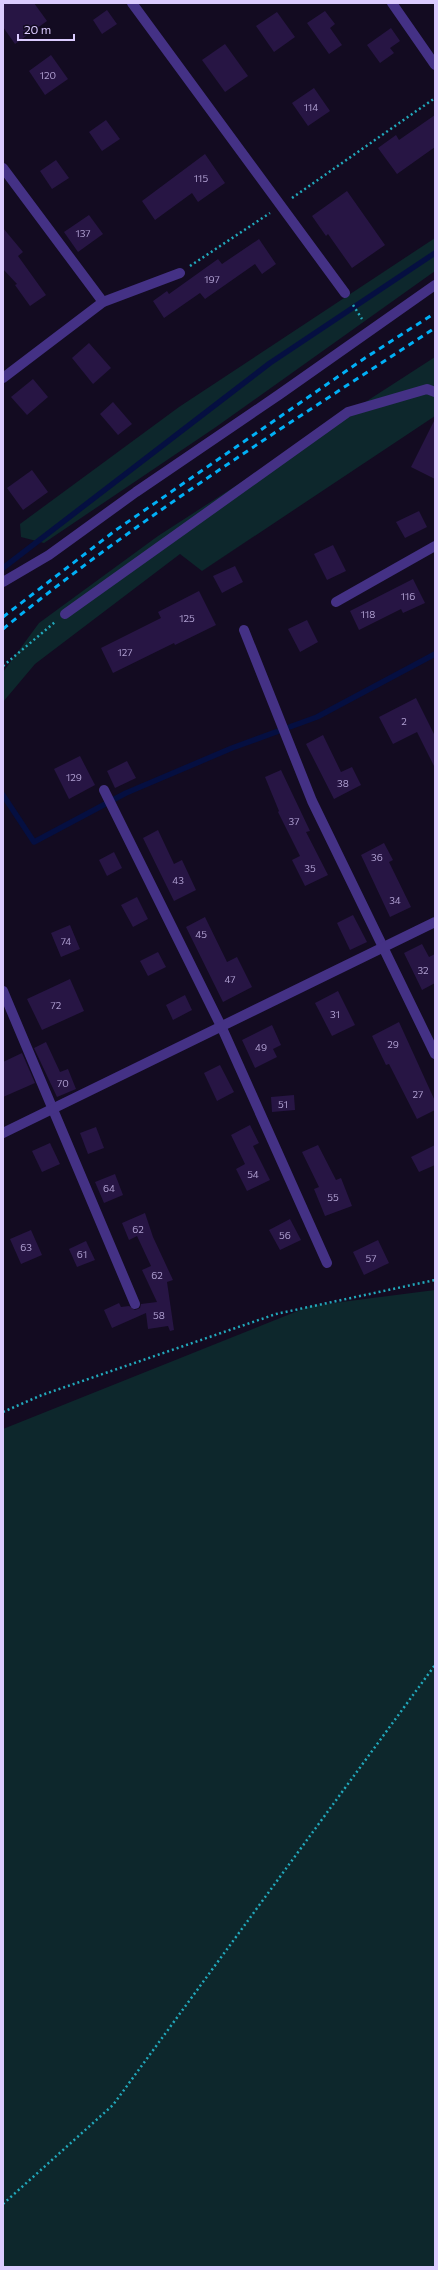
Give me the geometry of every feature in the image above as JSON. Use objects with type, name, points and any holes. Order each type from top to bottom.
[{"type":"street","points":[[132,3],[345,293]]},
{"type":"street","points":[[392,3],[435,65]]},
{"type":"street","points":[[3,168],[103,302]]},
{"type":"street","points":[[3,378],[103,302],[180,273]]},
{"type":"street","points":[[3,582],[49,555],[136,492],[280,394],[435,285]]},
{"type":"street","points":[[65,614],[348,412],[427,389],[435,392]]},
{"type":"street","points":[[336,602],[435,546]]},
{"type":"street","points":[[244,630],[312,801],[435,1054]]},
{"type":"street","points":[[104,790],[222,1028],[327,1264]]},
{"type":"street","points":[[3,1132],[222,1028],[435,922]]},
{"type":"street","points":[[3,990],[135,1304]]},
{"type":"path","points":[[180,273],[280,206],[435,98]]},
{"type":"path","points":[[352,303],[358,314]]},
{"type":"path","points":[[3,666],[65,614]]},
{"type":"path","points":[[3,1412],[42,1395],[276,1314],[435,1280]]},
{"type":"path","points":[[3,2204],[113,2105],[435,1664]]},
{"type":"green space","points":[[435,238],[435,271],[216,427],[44,543],[21,537],[20,524],[179,407]]},
{"type":"green space","points":[[435,357],[435,416],[202,571],[180,554],[35,664],[3,702],[3,672],[39,623],[158,536]]},
{"type":"green space","points":[[435,1290],[435,2267],[3,2267],[3,1429],[310,1306]]},
{"type":"building","points":[[3,3],[34,3],[47,21],[15,44],[3,27]]},
{"type":"building","points":[[107,10],[117,24],[102,34],[93,20]]},
{"type":"building","points":[[325,11],[335,24],[330,28],[342,45],[329,54],[307,23]]},
{"type":"building","points":[[277,12],[295,37],[274,52],[256,26]]},
{"type":"building","points":[[391,28],[400,41],[390,48],[394,53],[380,63],[367,45]]},
{"type":"building","points":[[225,44],[248,76],[225,92],[202,60]]},
{"type":"building","points":[[51,55],[68,79],[45,95],[29,71]]},
{"type":"building","points":[[314,88],[330,111],[308,126],[292,103]]},
{"type":"building","points":[[435,115],[435,147],[397,174],[378,148],[396,135],[399,140]]},
{"type":"building","points":[[106,120],[120,139],[102,151],[89,132]]},
{"type":"building","points":[[205,154],[225,183],[198,202],[192,193],[155,220],[142,201]]},
{"type":"building","points":[[56,160],[69,178],[52,189],[40,171]]},
{"type":"building","points":[[347,191],[385,245],[352,268],[328,234],[326,236],[312,216]]},
{"type":"building","points":[[89,215],[103,234],[78,252],[64,232]]},
{"type":"building","points":[[3,228],[23,252],[18,256],[46,295],[30,306],[15,285],[17,284],[3,269]]},
{"type":"building","points":[[259,239],[276,264],[262,274],[255,264],[205,299],[200,293],[164,318],[153,301],[167,291],[169,294],[218,259],[222,264]]},
{"type":"building","points":[[89,343],[111,368],[93,384],[72,358]]},
{"type":"building","points":[[33,379],[48,397],[27,415],[11,397]]},
{"type":"building","points":[[113,402],[132,424],[118,435],[100,414]]},
{"type":"building","points":[[435,419],[435,479],[411,467]]},
{"type":"building","points":[[32,470],[48,492],[23,510],[7,488]]},
{"type":"building","points":[[419,511],[427,527],[405,538],[396,522]]},
{"type":"building","points":[[333,545],[346,571],[327,580],[314,554]]},
{"type":"building","points":[[235,566],[243,582],[222,593],[213,576]]},
{"type":"building","points":[[413,579],[425,603],[403,613],[401,609],[359,630],[350,611]]},
{"type":"building","points":[[199,591],[216,625],[175,645],[174,643],[113,673],[101,648],[161,618],[158,612]]},
{"type":"building","points":[[307,620],[318,642],[300,652],[288,629]]},
{"type":"building","points":[[416,698],[435,736],[435,768],[417,732],[393,744],[379,717]]},
{"type":"building","points":[[323,735],[341,772],[352,767],[361,785],[334,799],[306,744]]},
{"type":"building","points":[[80,756],[95,785],[69,799],[54,769]]},
{"type":"building","points":[[127,761],[136,778],[115,788],[107,771]]},
{"type":"building","points":[[281,770],[310,831],[306,832],[328,875],[305,886],[292,860],[300,856],[278,812],[279,811],[265,777]]},
{"type":"building","points":[[158,830],[174,864],[182,860],[196,890],[174,901],[143,838]]},
{"type":"building","points":[[384,843],[393,860],[389,862],[411,907],[390,917],[361,855]]},
{"type":"building","points":[[114,852],[122,868],[107,876],[99,860]]},
{"type":"building","points":[[137,897],[148,919],[133,927],[121,905]]},
{"type":"building","points":[[353,915],[367,942],[350,950],[337,923]]},
{"type":"building","points":[[205,917],[227,962],[237,957],[252,987],[223,1002],[186,927]]},
{"type":"building","points":[[70,925],[80,949],[61,957],[51,933]]},
{"type":"building","points":[[422,944],[429,957],[435,954],[435,983],[422,990],[404,953]]},
{"type":"building","points":[[158,952],[166,967],[148,976],[140,961]]},
{"type":"building","points":[[70,979],[84,1011],[42,1030],[27,999]]},
{"type":"building","points":[[338,991],[355,1025],[332,1036],[315,1003]]},
{"type":"building","points":[[185,995],[192,1010],[173,1020],[166,1005]]},
{"type":"building","points":[[399,1022],[435,1101],[435,1110],[417,1119],[389,1064],[386,1065],[372,1036]]},
{"type":"building","points":[[272,1025],[281,1045],[273,1049],[277,1057],[255,1068],[242,1040]]},
{"type":"building","points":[[46,1042],[60,1072],[68,1069],[76,1089],[57,1097],[34,1048]]},
{"type":"building","points":[[22,1053],[35,1083],[3,1097],[3,1062]]},
{"type":"building","points":[[220,1065],[234,1092],[217,1101],[204,1073]]},
{"type":"building","points":[[294,1095],[295,1110],[272,1112],[271,1097]]},
{"type":"building","points":[[250,1125],[259,1143],[253,1146],[270,1180],[247,1191],[236,1169],[245,1164],[231,1135]]},
{"type":"building","points":[[96,1127],[104,1148],[88,1154],[80,1133]]},
{"type":"building","points":[[50,1143],[60,1164],[42,1172],[32,1151]]},
{"type":"building","points":[[318,1145],[336,1180],[341,1178],[352,1206],[325,1216],[314,1189],[319,1187],[302,1152]]},
{"type":"building","points":[[435,1145],[435,1165],[419,1172],[411,1157]]},
{"type":"building","points":[[115,1174],[123,1195],[104,1203],[95,1182]]},
{"type":"building","points":[[145,1213],[153,1237],[173,1280],[167,1282],[174,1330],[170,1331],[168,1326],[148,1329],[146,1313],[112,1328],[104,1310],[119,1303],[121,1307],[129,1306],[135,1310],[140,1308],[141,1304],[157,1302],[142,1270],[151,1266],[137,1236],[129,1240],[122,1223]]},
{"type":"building","points":[[290,1219],[301,1240],[280,1250],[269,1230]]},
{"type":"building","points":[[31,1230],[42,1255],[21,1264],[10,1239]]},
{"type":"building","points":[[378,1240],[389,1263],[364,1275],[353,1252]]},
{"type":"building","points":[[86,1241],[95,1260],[77,1267],[69,1249]]},
{"type":"waterway","points":[[3,568],[270,363],[435,253]]},
{"type":"waterway","points":[[3,795],[34,842],[126,793],[232,748],[317,717],[435,654]]},
{"type":"railway","points":[[3,617],[116,530],[365,358],[435,313]]},
{"type":"railway","points":[[3,629],[54,588],[160,510],[435,328]]}]
